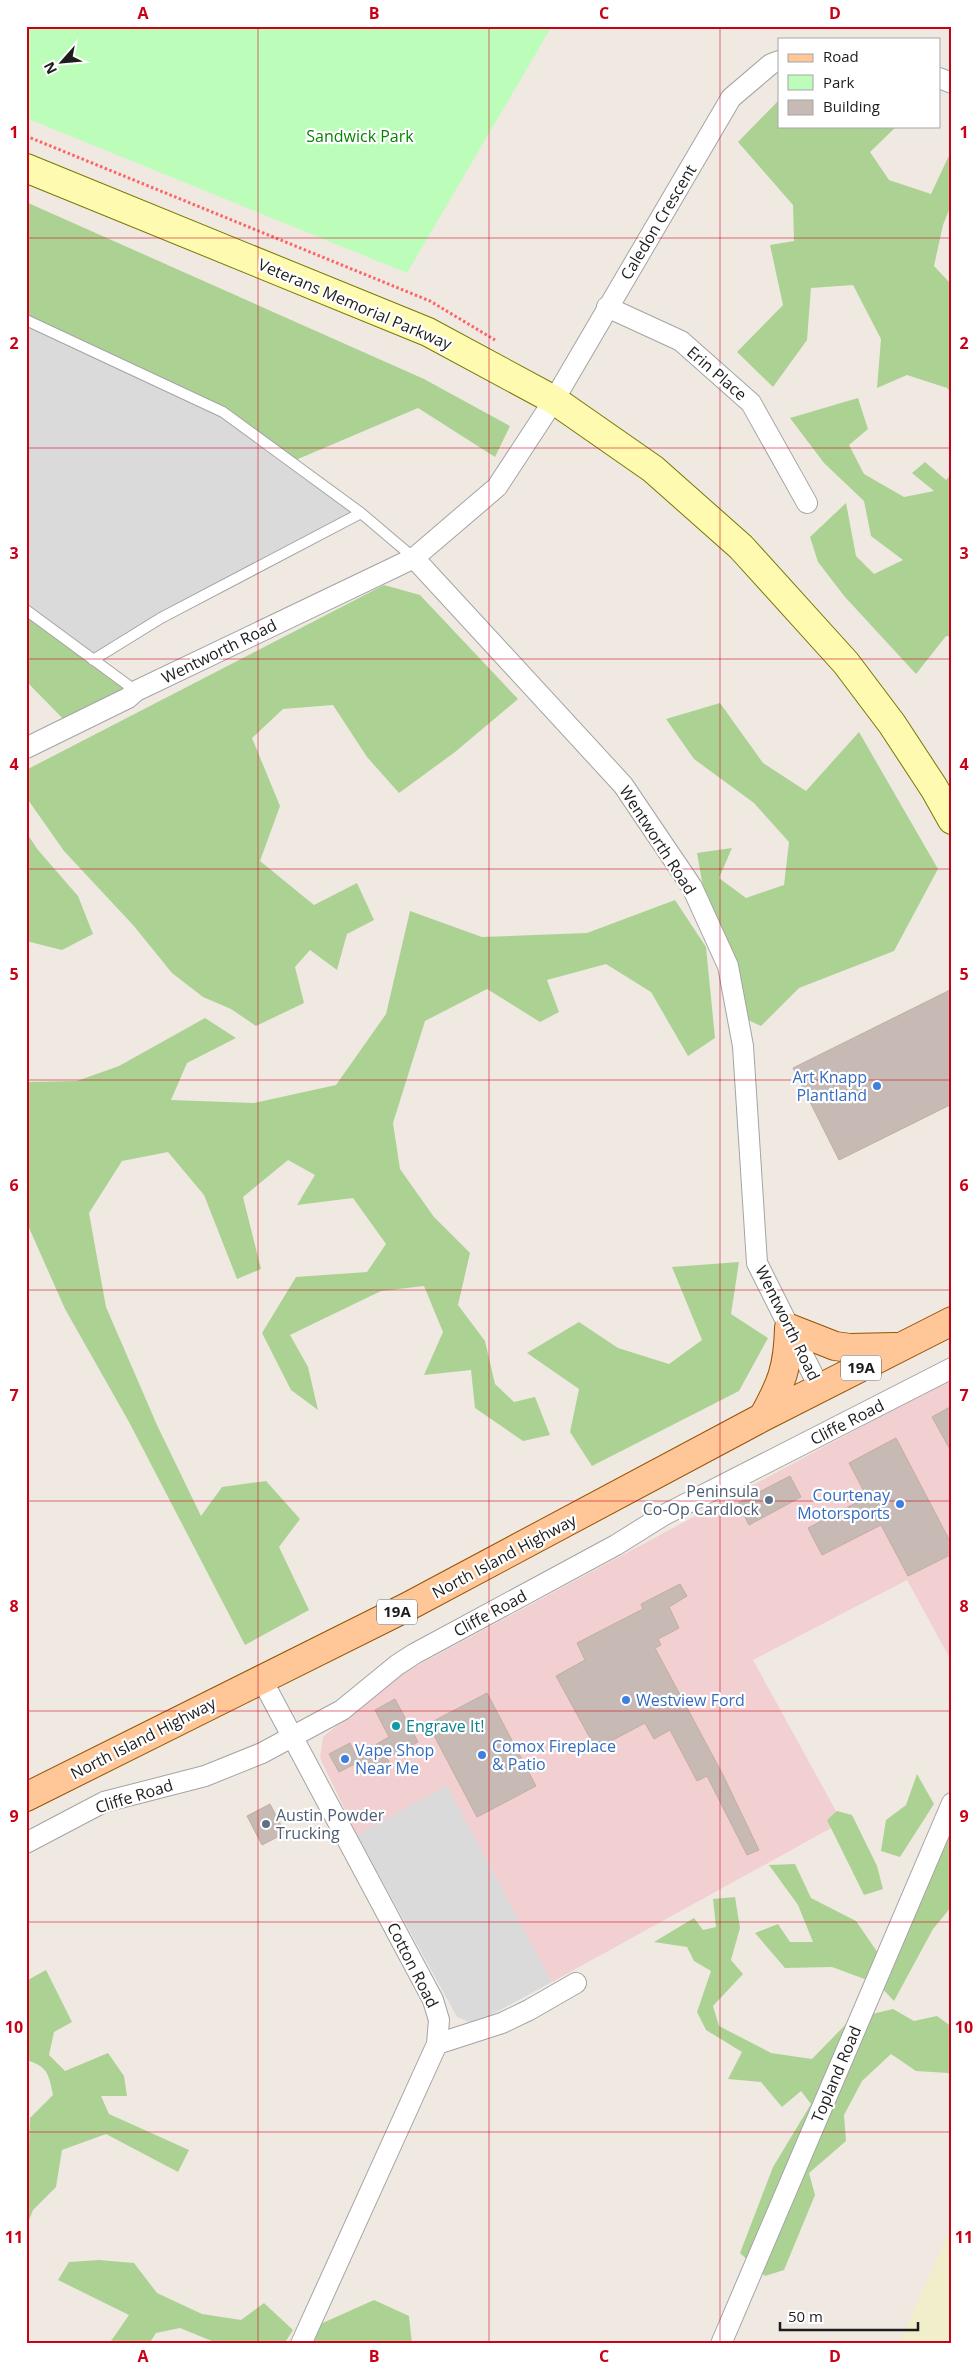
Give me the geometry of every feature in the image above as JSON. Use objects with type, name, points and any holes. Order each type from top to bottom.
[{"type":"main road","name":"Veterans Memorial Parkway","points":[[26,168],[428,332],[554,400],[653,469],[741,547],[846,664],[892,724],[934,788],[952,820]]},
{"type":"main road","name":"North Island Highway","points":[[26,1797],[261,1678],[407,1607],[763,1417],[952,1321]]},
{"type":"main road","points":[[763,1417],[781,1384],[788,1358],[789,1328],[835,1346],[850,1348],[902,1347]]},
{"type":"street","name":"Caledon Crescent","points":[[554,400],[731,98],[771,64],[778,61]]},
{"type":"street","points":[[940,78],[952,83]]},
{"type":"street","name":"Erin Place","points":[[607,307],[680,341],[751,402],[807,503]]},
{"type":"street","name":"Wentworth Road","points":[[26,748],[128,698],[136,692],[414,558],[497,487],[554,400]]},
{"type":"street","name":"Wentworth Road","points":[[414,558],[623,786],[692,887],[728,966],[743,1046],[757,1263],[820,1389]]},
{"type":"street","name":"Cliffe Road","points":[[26,1843],[104,1802],[205,1776],[292,1738],[342,1710],[397,1665],[414,1654],[616,1545],[664,1515],[952,1368]]},
{"type":"street","name":"Cotton Road","points":[[261,1678],[434,2000],[439,2020],[436,2044],[301,2344]]},
{"type":"street","name":"Topland Road","points":[[721,2344],[952,1804]]},
{"type":"street","points":[[436,2044],[502,2023],[576,1983]]},
{"type":"lane","points":[[26,320],[223,412],[361,513],[414,558]]},
{"type":"lane","points":[[93,660],[161,618],[361,513]]},
{"type":"lane","points":[[26,610],[136,692]]},
{"type":"path","points":[[26,136],[430,301],[497,341]]},
{"type":"shaded area","points":[[26,320],[223,412],[361,513],[93,660],[26,610]]},
{"type":"shaded area","points":[[952,1378],[952,1662],[907,1580],[753,1660],[842,1822],[552,1982],[447,1785],[357,1835],[320,1758],[323,1737],[394,1678]]},
{"type":"shaded area","points":[[447,1785],[552,1982],[474,2024],[457,2017],[357,1835]]},
{"type":"shaded area","points":[[952,2224],[952,2344],[899,2344]]},
{"type":"green space","name":"Sandwick Park","points":[[26,26],[552,26],[407,273],[26,118]]},
{"type":"green space","points":[[778,101],[778,128],[895,128],[870,152],[889,180],[931,194],[952,149],[952,203],[943,225],[934,266],[952,285],[952,395],[947,388],[907,375],[877,388],[881,339],[853,285],[811,288],[807,340],[773,387],[737,352],[783,305],[770,245],[794,241],[793,205],[738,142]]},
{"type":"green space","points":[[26,202],[424,379],[510,426],[495,457],[418,408],[291,462],[223,412],[26,320]]},
{"type":"green space","points":[[858,398],[868,429],[849,445],[864,474],[904,497],[934,491],[912,473],[925,462],[946,480],[952,473],[952,637],[946,636],[916,674],[845,597],[818,562],[810,537],[846,503],[856,556],[874,574],[903,560],[871,536],[864,501],[824,463],[790,418]]},
{"type":"green space","points":[[384,585],[420,595],[518,699],[455,752],[399,793],[367,757],[333,705],[283,709],[252,738],[280,806],[260,861],[314,905],[357,883],[374,920],[347,934],[337,970],[310,950],[295,967],[304,1003],[256,1026],[231,1009],[203,997],[172,973],[133,925],[64,851],[26,797],[26,770]]},
{"type":"green space","points":[[26,610],[136,691],[70,726],[26,681]]},
{"type":"green space","points":[[720,703],[763,763],[806,791],[859,732],[938,869],[894,951],[799,988],[761,1026],[739,1016],[706,904],[697,853],[732,848],[719,878],[746,898],[784,885],[789,842],[754,803],[694,759],[666,719]]},
{"type":"green space","points":[[26,832],[38,850],[78,896],[93,934],[62,950],[26,941]]},
{"type":"green space","points":[[675,900],[706,947],[715,1038],[688,1056],[651,992],[606,964],[547,980],[559,1012],[540,1022],[487,989],[425,1021],[393,1123],[400,1169],[434,1217],[470,1253],[458,1305],[485,1341],[495,1384],[514,1402],[535,1397],[550,1435],[523,1441],[475,1408],[471,1370],[424,1375],[443,1332],[424,1286],[381,1291],[290,1335],[308,1367],[318,1410],[291,1390],[262,1333],[296,1277],[367,1272],[386,1244],[353,1198],[297,1205],[315,1175],[288,1160],[243,1197],[261,1269],[237,1279],[204,1195],[168,1152],[122,1161],[89,1213],[106,1307],[157,1425],[201,1516],[222,1487],[266,1481],[300,1519],[279,1547],[309,1610],[245,1645],[129,1422],[65,1309],[26,1221],[26,1082],[77,1081],[119,1066],[205,1018],[236,1038],[187,1063],[171,1100],[254,1103],[336,1085],[386,1014],[410,911],[482,937],[587,933]]},
{"type":"green space","points":[[739,1262],[731,1314],[768,1338],[739,1391],[592,1466],[570,1432],[579,1389],[527,1353],[579,1322],[618,1348],[669,1364],[702,1340],[672,1267]]},
{"type":"green space","points":[[917,1774],[934,1804],[900,1857],[881,1851],[886,1820],[906,1805]]},
{"type":"green space","points":[[837,1811],[852,1815],[877,1866],[883,1889],[864,1895],[827,1820]]},
{"type":"green space","points":[[952,1819],[952,1906],[933,1929],[894,2001],[878,1984],[832,1967],[785,1968],[755,1933],[778,1924],[790,1942],[813,1942],[798,1905],[769,1865],[795,1864],[811,1898],[856,1921],[878,1953]]},
{"type":"green space","points":[[735,1897],[740,1928],[731,1960],[743,1974],[713,2006],[719,2026],[771,2053],[812,2059],[851,2019],[893,2009],[914,2021],[937,2016],[952,2027],[952,2075],[948,2073],[916,2071],[891,2054],[862,2081],[844,2115],[846,2141],[809,2173],[815,2195],[784,2270],[765,2276],[740,2253],[773,2167],[811,2104],[801,2091],[782,2107],[761,2082],[728,2079],[742,2052],[706,2030],[697,2012],[711,1971],[694,1961],[687,1947],[654,1942],[694,1918],[703,1930],[716,1927],[713,1899]]},
{"type":"green space","points":[[46,1970],[72,2022],[54,2032],[49,2055],[65,2071],[108,2053],[124,2076],[127,2096],[101,2096],[109,2114],[189,2150],[178,2172],[106,2134],[62,2150],[56,2187],[33,2210],[26,2228],[26,2143],[29,2142],[30,2118],[53,2095],[50,2082],[43,2068],[26,2060],[26,1981]]},
{"type":"green space","points":[[99,2260],[134,2263],[157,2293],[202,2314],[241,2320],[264,2303],[293,2330],[284,2344],[219,2344],[180,2328],[156,2333],[149,2344],[109,2344],[129,2315],[58,2280],[69,2262]]},
{"type":"green space","points":[[374,2300],[409,2316],[412,2344],[301,2344],[307,2330]]},
{"type":"building","name":"Art Knapp Plantland","points":[[952,989],[952,1104],[839,1160],[793,1068]]},
{"type":"building","points":[[952,1406],[952,1453],[932,1417]]},
{"type":"building","name":"Courtenay Motorsports","points":[[896,1438],[952,1545],[952,1554],[908,1576],[881,1525],[822,1555],[808,1528],[867,1497],[849,1463]]},
{"type":"building","name":"Peninsula Co-Op Cardlock","points":[[790,1476],[801,1497],[749,1525],[738,1503]]},
{"type":"building","name":"Westview Ford","points":[[680,1584],[687,1596],[669,1607],[679,1628],[658,1639],[661,1645],[655,1648],[723,1775],[759,1850],[747,1855],[707,1776],[697,1781],[670,1730],[654,1739],[645,1723],[596,1749],[556,1676],[585,1660],[577,1643],[643,1609],[641,1604]]},
{"type":"building","name":"Comox Fireplace & Patio","points":[[487,1693],[536,1786],[477,1817],[428,1724]]},
{"type":"building","points":[[395,1699],[418,1742],[387,1758],[389,1762],[366,1774],[359,1762],[339,1772],[329,1754],[350,1743],[356,1756],[389,1737],[375,1710]]},
{"type":"building","name":"Austin Powder Trucking","points":[[270,1804],[285,1833],[262,1845],[247,1816]]},
{"type":"place","name":"Art Knapp Plantland","points":[[877,1086]]},
{"type":"place","name":"Peninsula Co-Op Cardlock","points":[[769,1500]]},
{"type":"place","name":"Courtenay Motorsports","points":[[900,1504]]},
{"type":"place","name":"Westview Ford","points":[[626,1700]]},
{"type":"place","name":"Engrave It!","points":[[396,1726]]},
{"type":"place","name":"Comox Fireplace & Patio","points":[[482,1755]]},
{"type":"place","name":"Vape Shop Near Me","points":[[345,1759]]},
{"type":"place","name":"Austin Powder Trucking","points":[[266,1824]]}]
